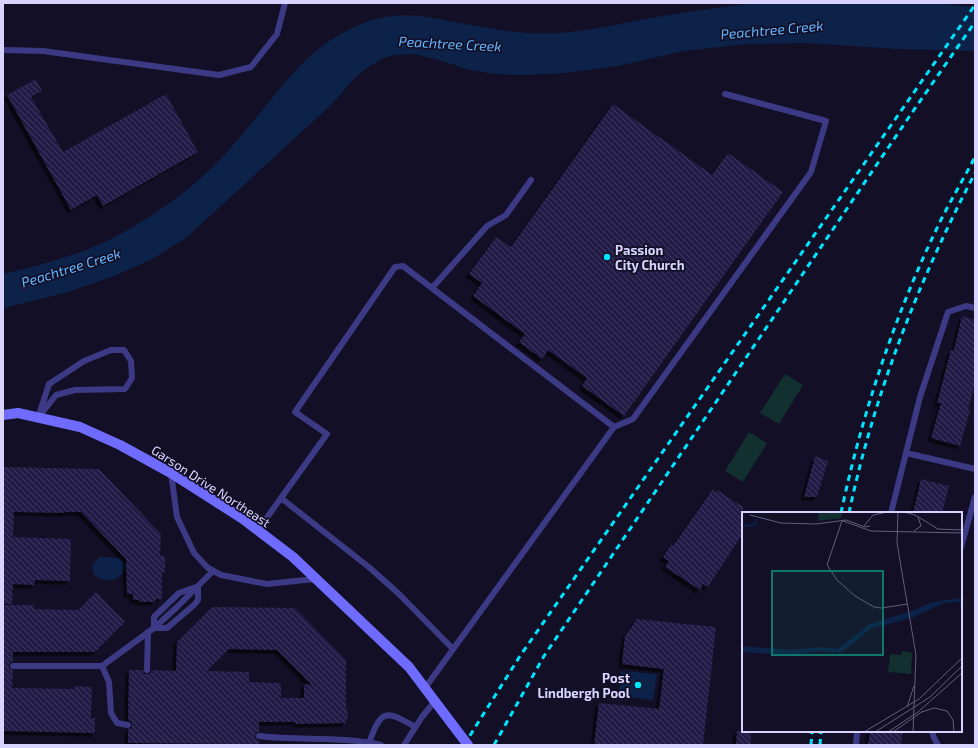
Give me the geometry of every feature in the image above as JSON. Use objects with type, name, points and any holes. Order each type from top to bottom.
[{"type":"main road","name":"Garson Drive Northeast","points":[[3,415],[18,413],[80,427],[120,445],[171,473],[243,519],[293,558],[409,667],[468,745]]},
{"type":"lane","points":[[3,50],[43,51],[218,75],[251,67],[277,34],[285,3]]},
{"type":"lane","points":[[425,688],[614,427],[634,419],[811,172],[826,121],[725,94]]},
{"type":"lane","points":[[432,288],[487,226],[506,215],[531,180]]},
{"type":"lane","points":[[258,530],[327,434],[295,412],[395,267],[403,266],[614,427]]},
{"type":"lane","points":[[891,512],[920,397],[948,312],[966,306],[975,308]]},
{"type":"lane","points":[[111,350],[124,350],[131,361],[132,378],[125,389],[75,390],[56,395],[38,418],[49,384],[84,361],[111,350]]},
{"type":"lane","points":[[906,453],[975,469]]},
{"type":"lane","points":[[171,473],[177,517],[194,553],[208,568],[221,575],[267,584],[315,579]]},
{"type":"lane","points":[[962,543],[975,497]]},
{"type":"lane","points":[[281,498],[370,568],[399,594],[453,648]]},
{"type":"lane","points":[[13,666],[102,666],[151,630],[213,571]]},
{"type":"lane","points":[[151,630],[167,628],[194,605],[198,600],[198,586]]},
{"type":"lane","points":[[146,670],[154,617],[179,593],[198,586]]},
{"type":"lane","points":[[102,666],[108,682],[111,713],[117,723],[128,725]]},
{"type":"lane","points":[[404,745],[422,717],[435,701]]},
{"type":"lane","points":[[369,743],[376,724],[380,718],[385,715],[399,717],[415,728]]},
{"type":"lane","points":[[856,745],[857,732]]},
{"type":"lane","points":[[932,732],[938,745]]},
{"type":"lane","points":[[259,736],[281,739],[336,739],[381,745]]},
{"type":"lane","points":[[930,745],[934,738]]},
{"type":"green space","points":[[785,374],[803,385],[779,424],[760,413]]},
{"type":"green space","points":[[749,432],[767,443],[743,482],[725,471]]},
{"type":"water","name":"Peachtree Creek","points":[[756,3],[931,3],[975,7],[975,51],[898,49],[807,43],[748,44],[684,51],[618,66],[565,73],[522,75],[495,74],[470,70],[414,54],[395,55],[383,58],[355,78],[330,106],[187,237],[154,258],[117,275],[68,292],[3,308],[3,274],[52,261],[100,244],[135,226],[168,204],[214,166],[240,138],[284,84],[309,57],[327,42],[362,24],[385,17],[409,15],[517,32],[544,34],[593,29],[650,18]]},
{"type":"water","points":[[100,557],[121,558],[126,566],[117,578],[113,580],[104,580],[94,575],[92,565]]},
{"type":"water","name":"Post Lindbergh Pool","points":[[621,671],[657,674],[653,700],[619,696]]},
{"type":"building","points":[[36,79],[42,91],[31,97],[63,152],[166,94],[198,152],[103,206],[97,195],[71,210],[7,95]]},
{"type":"building","name":"Passion City Church","points":[[613,104],[712,175],[728,153],[783,192],[624,416],[582,386],[587,378],[548,350],[542,359],[519,342],[525,334],[473,296],[482,283],[469,274],[496,237],[511,247]]},
{"type":"building","points":[[962,316],[975,320],[975,382],[968,410],[970,411],[960,446],[931,438],[941,403],[937,403],[951,350],[954,350]]},
{"type":"building","points":[[815,456],[828,461],[817,497],[804,497]]},
{"type":"building","points":[[3,467],[99,469],[161,534],[160,555],[165,556],[165,572],[162,572],[162,599],[156,599],[155,602],[139,602],[139,600],[133,600],[133,594],[127,594],[126,559],[81,512],[14,512],[13,537],[71,539],[70,581],[35,580],[34,585],[13,584],[12,604],[3,604]]},
{"type":"building","points":[[921,479],[949,486],[942,512],[913,512]]},
{"type":"building","points":[[712,490],[716,492],[717,490],[743,507],[742,535],[708,587],[703,584],[700,590],[665,567],[669,561],[663,557],[671,545],[673,546]]},
{"type":"building","points":[[96,592],[125,622],[95,652],[13,652],[13,662],[10,662],[9,666],[9,669],[13,670],[12,688],[75,689],[75,686],[92,687],[91,718],[95,718],[95,733],[3,731],[3,605],[34,605],[34,609],[78,610]]},
{"type":"building","points":[[212,607],[295,608],[346,660],[346,708],[348,719],[346,719],[346,723],[296,724],[295,722],[259,722],[259,732],[256,733],[255,736],[259,741],[259,744],[128,743],[128,729],[131,728],[132,725],[128,720],[129,670],[143,670],[144,674],[151,673],[151,670],[176,671],[177,642]],"holes":[[[229,649],[277,650],[312,685],[304,684],[304,698],[281,698],[281,683],[249,682],[249,672],[207,671]]]},
{"type":"building","points":[[637,619],[716,627],[703,745],[594,745],[599,703],[659,709],[664,669],[622,664],[625,636]]},
{"type":"building","points":[[737,731],[751,732],[751,745],[736,745]]},
{"type":"building","points":[[870,732],[903,732],[901,745],[868,745]]},
{"type":"railway","points":[[464,745],[520,656],[975,5]]},
{"type":"railway","points":[[494,745],[544,656],[975,22]]},
{"type":"railway","points":[[841,512],[849,476],[869,403],[907,295],[938,226],[975,157]]},
{"type":"railway","points":[[849,512],[871,425],[900,338],[935,255],[975,173]]},
{"type":"railway","points":[[811,745],[812,732]]},
{"type":"railway","points":[[820,745],[821,732]]},
{"type":"place","name":"Passion City Church","points":[[607,257]]},
{"type":"place","name":"Post Lindbergh Pool","points":[[638,685]]}]
